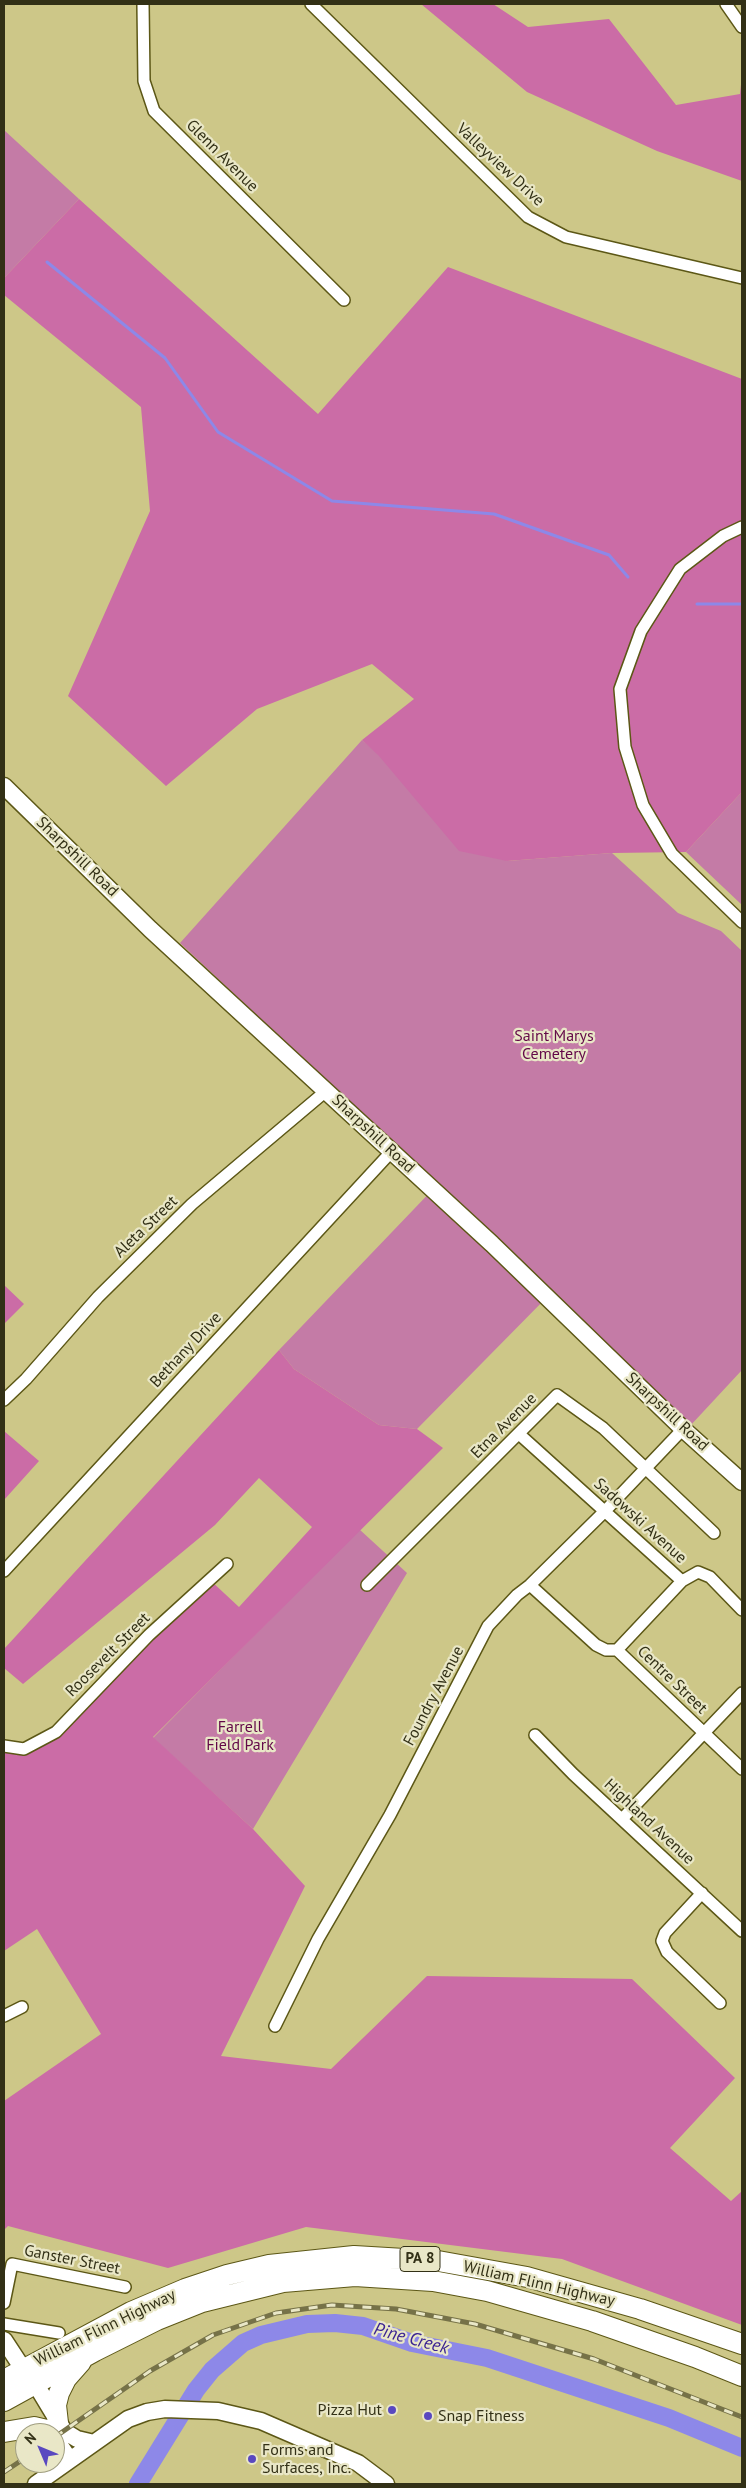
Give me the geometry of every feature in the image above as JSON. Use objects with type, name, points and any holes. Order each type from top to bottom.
[{"type":"highway","name":"William Flinn Highway","points":[[28,2380],[131,2312],[208,2281],[268,2265],[354,2256],[438,2261],[518,2276],[640,2309],[742,2344]]},
{"type":"highway","name":"William Flinn Highway","points":[[28,2380],[181,2310],[239,2292],[283,2282],[316,2278],[393,2277],[467,2287],[560,2311],[655,2342],[742,2376]]},
{"type":"highway","points":[[55,2423],[56,2405],[62,2385],[77,2366],[94,2351]]},
{"type":"highway","name":"PA 8","points":[[4,2380],[28,2380]]},
{"type":"highway","name":"PA 8","points":[[4,2401],[28,2380]]},
{"type":"street","name":"Glenn Avenue","points":[[143,4],[144,81],[154,111],[344,300]]},
{"type":"street","name":"Valleyview Drive","points":[[311,4],[528,217],[566,237],[742,278]]},
{"type":"street","points":[[726,4],[742,27]]},
{"type":"street","points":[[742,527],[723,536],[680,569],[641,631],[620,689],[626,747],[643,805],[672,854],[742,922]]},
{"type":"street","name":"Sharpshill Road","points":[[6,794],[357,1122],[392,1151],[683,1429],[742,1482]]},
{"type":"street","name":"Aleta Street","points":[[4,1400],[26,1379],[98,1297],[192,1204],[326,1091]]},
{"type":"street","name":"Bethany Drive","points":[[4,1570],[392,1151]]},
{"type":"street","name":"Etna Avenue","points":[[367,1585],[557,1395],[603,1428],[714,1533]]},
{"type":"street","name":"Foundry Avenue","points":[[275,2026],[318,1939],[390,1815],[488,1626],[517,1595],[530,1585],[605,1511],[683,1429]]},
{"type":"street","name":"Sadowski Avenue","points":[[519,1434],[682,1581],[698,1572],[710,1577],[742,1610]]},
{"type":"street","name":"Roosevelt Street","points":[[4,1746],[24,1749],[56,1732],[149,1635],[227,1564]]},
{"type":"street","points":[[617,1650],[682,1581]]},
{"type":"street","name":"Centre Street","points":[[530,1585],[596,1645],[606,1650],[617,1650],[742,1769]]},
{"type":"street","points":[[622,1819],[742,1694]]},
{"type":"street","name":"Highland Avenue","points":[[535,1735],[742,1931]]},
{"type":"street","points":[[702,1893],[665,1933],[662,1941],[667,1952],[720,2002]]},
{"type":"street","points":[[4,2016],[22,2007]]},
{"type":"street","name":"Ganster Street","points":[[4,2303],[12,2264],[125,2287]]},
{"type":"street","points":[[4,2324],[59,2333]]},
{"type":"street","points":[[4,2340],[28,2380],[50,2423]]},
{"type":"street","points":[[36,2484],[134,2415],[165,2410],[204,2410],[234,2414],[264,2423],[358,2462],[386,2484]]},
{"type":"street","points":[[65,2434],[94,2443]]},
{"type":"street","points":[[65,2451],[70,2460]]},
{"type":"green space","points":[[4,130],[79,199],[4,278]]},
{"type":"green space","name":"Saint Marys Cemetery","points":[[362,740],[507,861],[612,853],[678,913],[721,931],[742,951],[742,1370],[690,1426],[551,1293],[417,1429],[379,1425],[294,1369],[279,1350],[437,1185],[180,943]]},
{"type":"green space","points":[[742,792],[742,905],[686,852]]},
{"type":"green space","name":"Farrell Field Park","points":[[359,1529],[407,1573],[253,1829],[153,1738]]},
{"type":"shaded area","points":[[421,4],[493,4],[528,27],[609,19],[676,105],[740,94],[742,75],[742,181],[657,151],[527,92]]},
{"type":"shaded area","points":[[79,199],[318,414],[448,267],[742,379],[742,792],[686,852],[612,853],[507,861],[459,851],[379,756],[362,740],[414,699],[372,664],[257,709],[166,786],[68,696],[150,511],[141,407],[4,295],[4,278]]},
{"type":"shaded area","points":[[4,1285],[24,1304],[4,1324]]},
{"type":"shaded area","points":[[279,1350],[294,1369],[379,1425],[417,1429],[443,1448],[153,1737],[253,1829],[305,1886],[221,2056],[331,2069],[427,1976],[632,1979],[735,2078],[670,2148],[731,2201],[742,2191],[742,2325],[562,2259],[306,2227],[168,2268],[8,2226],[4,2230],[4,2101],[101,2034],[37,1929],[4,1951],[4,1746],[24,1749],[56,1732],[210,1580],[239,1607],[312,1527],[259,1478],[215,1525],[23,1684],[4,1668],[4,1649]]},
{"type":"shaded area","points":[[4,1431],[39,1461],[4,1500]]},
{"type":"waterway","points":[[47,262],[165,358],[218,432],[332,501],[494,514],[609,555],[628,577]]},
{"type":"waterway","points":[[697,604],[742,604]]},
{"type":"waterway","name":"Pine Creek","points":[[138,2484],[196,2390],[212,2370],[243,2343],[261,2335],[307,2324],[335,2323],[363,2326],[412,2343],[487,2358],[669,2418],[742,2448]]},
{"type":"railway","points":[[65,2430],[150,2371],[213,2335],[276,2313],[332,2305],[396,2309],[475,2324],[594,2359],[742,2417]]},
{"type":"railway","points":[[4,2472],[15,2465]]},
{"type":"place","name":"Pizza Hut","points":[[392,2410]]},
{"type":"place","name":"Snap Fitness","points":[[428,2416]]},
{"type":"place","name":"Forms and Surfaces, Inc.","points":[[252,2459]]}]
